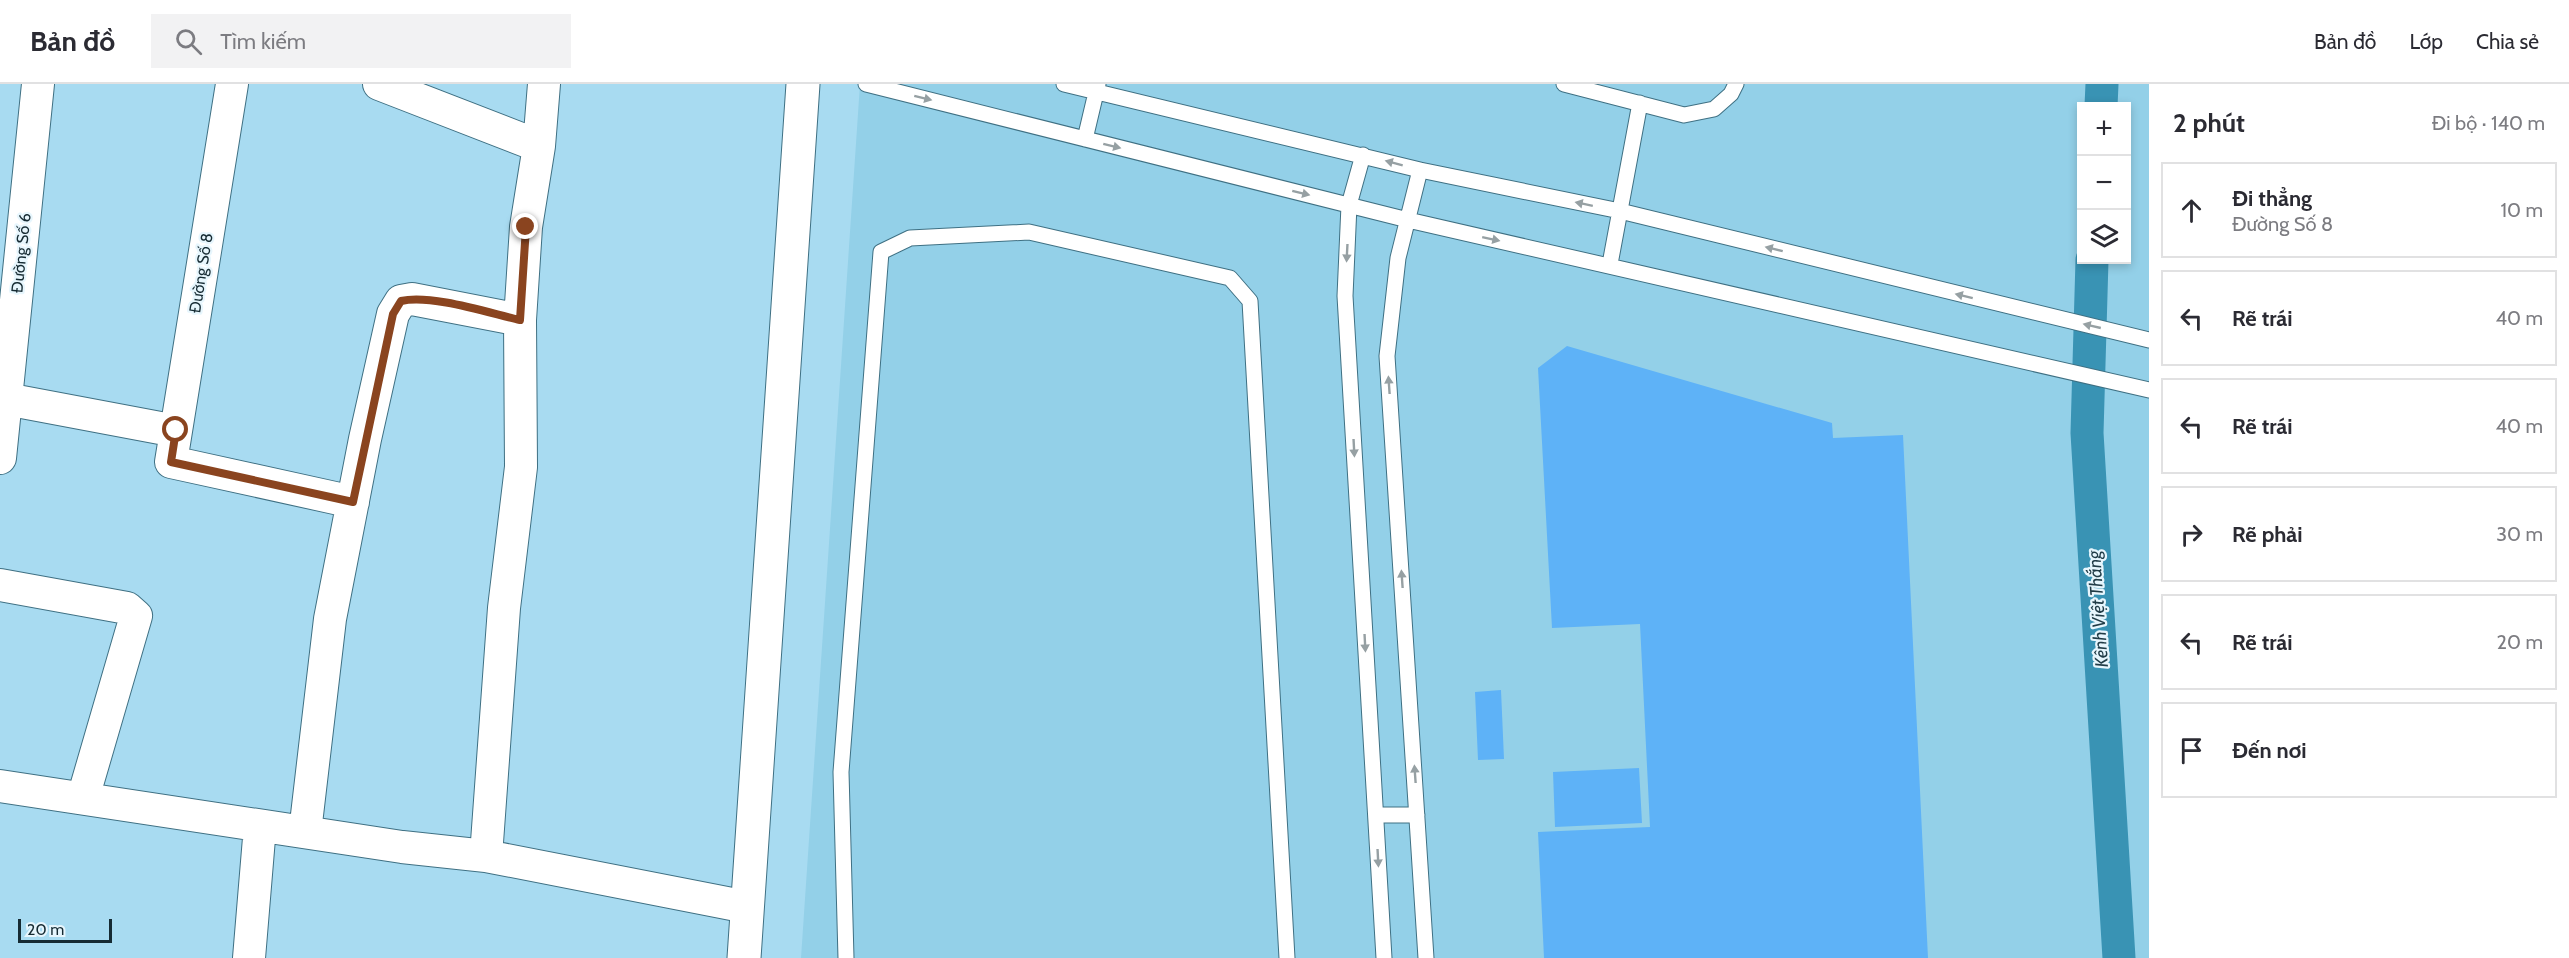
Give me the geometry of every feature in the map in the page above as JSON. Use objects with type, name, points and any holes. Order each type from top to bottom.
[{"type":"street","name":"Đường Số 6","points":[[0,458],[6,399],[13,194],[38,84]]},
{"type":"street","name":"Đường Số 8","points":[[232,84],[171,462],[353,502]]},
{"type":"street","points":[[379,84],[539,146]]},
{"type":"street","points":[[486,856],[504,609],[521,467],[520,320],[526,227],[539,146],[544,84]]},
{"type":"street","points":[[744,958],[803,84]]},
{"type":"street","points":[[304,832],[330,619],[393,314],[401,301],[412,299],[520,320]]},
{"type":"street","points":[[6,399],[176,430]]},
{"type":"street","points":[[0,585],[127,608],[136,616],[83,798]]},
{"type":"street","points":[[0,786],[402,847],[486,856],[747,907]]},
{"type":"street","points":[[249,958],[260,826]]},
{"type":"lane","points":[[866,84],[1408,220],[1610,264],[2149,390]]},
{"type":"lane","points":[[1064,84],[1097,88],[1420,170],[1620,211],[2149,340]]},
{"type":"lane","points":[[1564,84],[1684,115],[1714,109],[1731,94],[1736,84]]},
{"type":"lane","points":[[1085,139],[1097,88]]},
{"type":"lane","points":[[1610,264],[1640,103]]},
{"type":"lane","points":[[1363,155],[1349,205],[1345,296],[1384,958]]},
{"type":"lane","points":[[1420,170],[1398,258],[1388,356],[1426,958]]},
{"type":"lane","points":[[846,958],[841,772],[882,252],[910,238],[1029,232],[1230,278],[1250,301],[1287,958]]},
{"type":"lane","points":[[1376,815],[1417,815]]},
{"type":"shaded area","points":[[860,84],[2149,84],[2149,958],[801,958]]},
{"type":"building","points":[[1567,346],[1832,423],[1833,438],[1903,435],[1928,958],[1544,958],[1538,832],[1650,827],[1640,624],[1552,628],[1538,368]]},
{"type":"building","points":[[1501,690],[1504,759],[1478,760],[1475,692]]},
{"type":"building","points":[[1639,768],[1642,823],[1555,827],[1553,772]]},
{"type":"waterway","name":"Kênh Việt Thắng","points":[[2101,102],[2102,84]]},
{"type":"waterway","name":"Kênh Việt Thắng","points":[[2092,264],[2087,433],[2119,958]]},
{"type":"route","points":[[176,430],[171,462],[353,502],[393,314],[401,301],[412,299],[428,301],[520,320],[526,227]]}]
